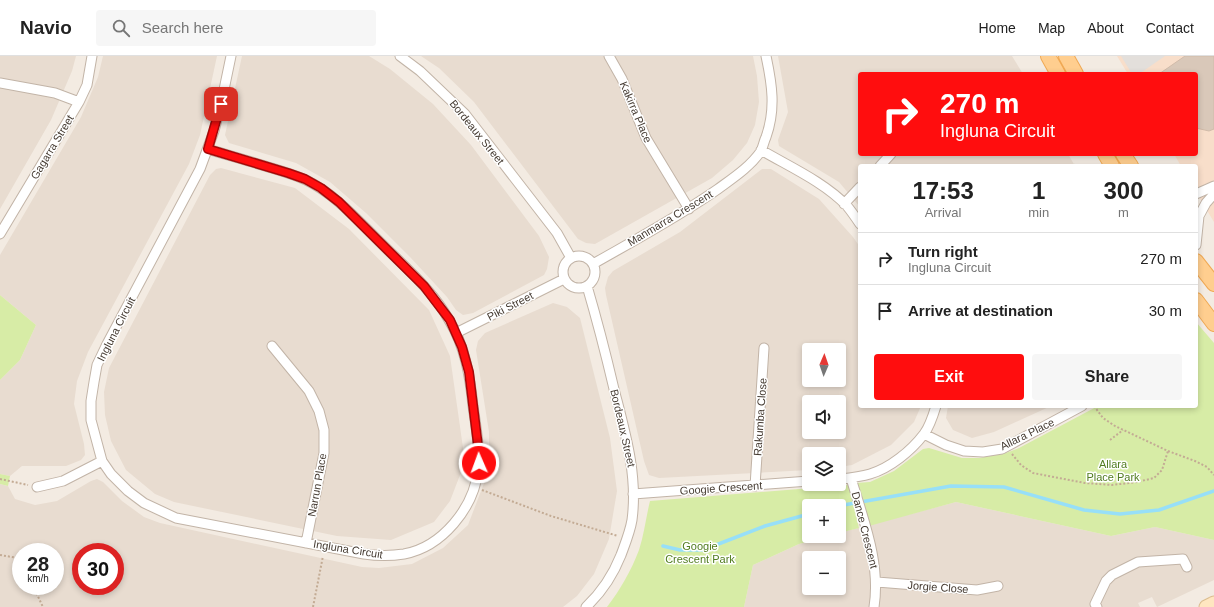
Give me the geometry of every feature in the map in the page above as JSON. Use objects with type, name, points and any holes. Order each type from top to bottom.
[{"type":"main road","points":[[1048,56],[1057,72]]},
{"type":"main road","points":[[1066,56],[1075,72]]},
{"type":"main road","points":[[1198,264],[1214,284]]},
{"type":"main road","points":[[1198,303],[1214,324]]},
{"type":"street","name":"Gagarra Street","points":[[0,234],[79,102],[87,85],[92,56]]},
{"type":"street","name":"Ingluna Circuit","points":[[208,149],[288,173],[305,179],[321,188],[339,202],[424,286],[450,320],[462,347],[469,372],[479,454],[478,472],[474,487],[466,505],[456,521],[444,533],[427,545],[406,554],[383,556],[324,547],[176,518],[144,503],[128,491],[111,474],[102,461],[91,420],[91,401],[98,364],[107,344],[200,169],[208,149],[221,104],[230,56]]},
{"type":"street","name":"Bordeaux Street","points":[[400,56],[420,71],[465,114],[557,233],[571,258]]},
{"type":"street","name":"Kakirra Place","points":[[610,56],[622,79],[646,138],[689,209]]},
{"type":"street","name":"Manmarra Crescent","points":[[593,264],[689,209],[749,165],[761,150],[768,132],[773,109],[772,85],[766,56]]},
{"type":"street","points":[[0,83],[55,93],[79,102]]},
{"type":"street","points":[[761,150],[809,177],[832,193],[844,204],[858,222]]},
{"type":"street","points":[[882,164],[889,156]]},
{"type":"street","points":[[1198,193],[1214,186]]},
{"type":"street","points":[[844,204],[858,189]]},
{"type":"street","points":[[1198,226],[1199,216],[1214,194]]},
{"type":"street","points":[[576,256],[585,258],[593,264],[594,279],[587,286],[576,288],[571,287],[564,279],[562,274],[564,265],[571,258],[576,256]]},
{"type":"street","name":"Piki Street","points":[[456,333],[564,279]]},
{"type":"street","name":"Bordeaux Street","points":[[586,607],[594,600],[608,581],[618,562],[632,521],[633,494],[633,473],[628,445],[587,286]]},
{"type":"street","name":"Narrun Place","points":[[272,346],[309,391],[320,411],[324,430],[324,453],[306,543]]},
{"type":"street","name":"Rakumba Close","points":[[755,486],[764,348]]},
{"type":"street","points":[[846,478],[870,474],[886,467],[903,456],[924,434],[935,408]]},
{"type":"street","name":"Allara Place","points":[[924,434],[946,445],[964,451],[983,452],[1002,449],[1078,408]]},
{"type":"street","points":[[37,487],[63,481],[102,461]]},
{"type":"street","name":"Dance Crescent","points":[[851,478],[875,565],[877,582],[874,607]]},
{"type":"street","name":"Googie Crescent","points":[[633,494],[802,482]]},
{"type":"street","points":[[1097,607],[1096,604],[1106,581],[1112,575],[1138,562],[1183,559],[1187,567]]},
{"type":"street","name":"Jorgie Close","points":[[877,582],[977,590],[998,586]]},
{"type":"street","points":[[1206,607],[1214,603]]},
{"type":"path","points":[[1096,408],[1103,418],[1123,430],[1168,451],[1195,460],[1207,467],[1214,475]]},
{"type":"path","points":[[1110,440],[1123,430]]},
{"type":"path","points":[[1002,449],[1010,452],[1021,465],[1033,473],[1085,483],[1112,485],[1154,478],[1162,470],[1168,451]]},
{"type":"path","points":[[0,479],[37,487]]},
{"type":"path","points":[[474,487],[551,516],[627,539]]},
{"type":"path","points":[[313,607],[324,547]]},
{"type":"path","points":[[0,555],[12,557]]},
{"type":"path","points":[[37,595],[43,607]]},
{"type":"shaded area","points":[[0,56],[76,56],[72,71],[51,120],[0,209]]},
{"type":"shaded area","points":[[103,56],[217,56],[200,135],[189,164],[88,352],[77,381],[74,404],[84,444],[85,455],[81,460],[66,466],[22,466],[10,476],[0,474],[0,380],[20,360],[36,325],[0,295],[0,255],[81,117],[98,77]]},
{"type":"shaded area","points":[[242,56],[369,56],[390,69],[433,104],[471,145],[539,236],[549,257],[547,269],[544,275],[473,313],[463,315],[456,310],[447,297],[410,257],[366,213],[330,182],[296,163],[229,143],[225,135]]},
{"type":"shaded area","points":[[421,56],[753,56],[757,76],[759,102],[755,125],[747,143],[733,160],[712,178],[595,244],[586,243],[578,239],[474,102],[439,68]]},
{"type":"shaded area","points":[[778,56],[1012,56],[1022,72],[858,72],[858,156],[1069,156],[1074,164],[858,164],[858,205],[839,182],[779,146],[778,140],[788,112]]},
{"type":"shaded area","points":[[1117,56],[1214,56],[1214,222],[1198,195],[1198,164],[1180,164],[1175,156],[1198,156],[1198,72],[1127,72]]},
{"type":"shaded area","points":[[1121,56],[1165,56],[1142,72],[1131,72]]},
{"type":"shaded area","points":[[221,168],[295,188],[349,229],[429,310],[450,356],[465,462],[450,501],[434,522],[391,540],[337,536],[174,502],[155,494],[126,470],[111,441],[105,415],[104,392],[109,368],[210,175],[216,169]]},
{"type":"shaded area","points":[[762,169],[771,169],[819,199],[858,244],[858,408],[920,408],[914,422],[891,445],[852,465],[846,466],[846,447],[802,447],[802,470],[659,478],[649,475],[644,461],[606,295],[605,288],[608,277],[613,271],[680,232]]},
{"type":"shaded area","points":[[553,303],[567,307],[580,318],[610,438],[617,491],[609,539],[594,574],[577,596],[563,607],[0,607],[0,484],[8,486],[15,499],[35,505],[57,501],[97,479],[103,482],[122,501],[144,517],[160,523],[362,567],[379,568],[412,564],[443,548],[468,525],[486,478],[489,452],[489,432],[476,350],[478,341],[485,333]]},
{"type":"shaded area","points":[[948,408],[1047,408],[994,432],[972,438],[953,430],[946,418]]},
{"type":"shaded area","points":[[956,502],[1111,536],[1155,527],[1214,540],[1214,580],[1157,607],[1152,597],[1138,603],[1140,607],[744,607],[753,565],[799,544],[846,543],[846,531]]},
{"type":"green space","points":[[0,295],[36,325],[20,360],[0,380]]},
{"type":"green space","name":"Allara Place Park","points":[[1198,324],[1214,343],[1214,540],[1155,527],[1111,536],[956,502],[869,526],[856,483],[870,482],[894,471],[923,449],[929,448],[962,458],[979,458],[1003,454],[1019,448],[1094,408],[1198,408]]},
{"type":"green space","points":[[0,474],[10,476],[8,486],[0,484]]},
{"type":"green space","name":"Googie Crescent Park","points":[[846,485],[849,485],[859,528],[846,531],[846,499],[802,499],[803,543],[753,565],[744,607],[607,607],[625,580],[636,558],[650,501],[802,489],[802,491],[846,491]]},
{"type":"building","points":[[1185,56],[1214,56],[1214,129],[1209,131],[1198,128],[1198,72],[1162,72]]},
{"type":"waterway","points":[[846,505],[951,486],[1004,487],[1084,510],[1120,514],[1159,510],[1214,491]]},
{"type":"waterway","points":[[663,546],[680,550],[703,550],[765,526],[802,516]]},
{"type":"route","points":[[221,104],[208,149],[288,173],[305,179],[321,188],[339,202],[424,286],[450,320],[462,347],[469,372],[479,463]]}]
